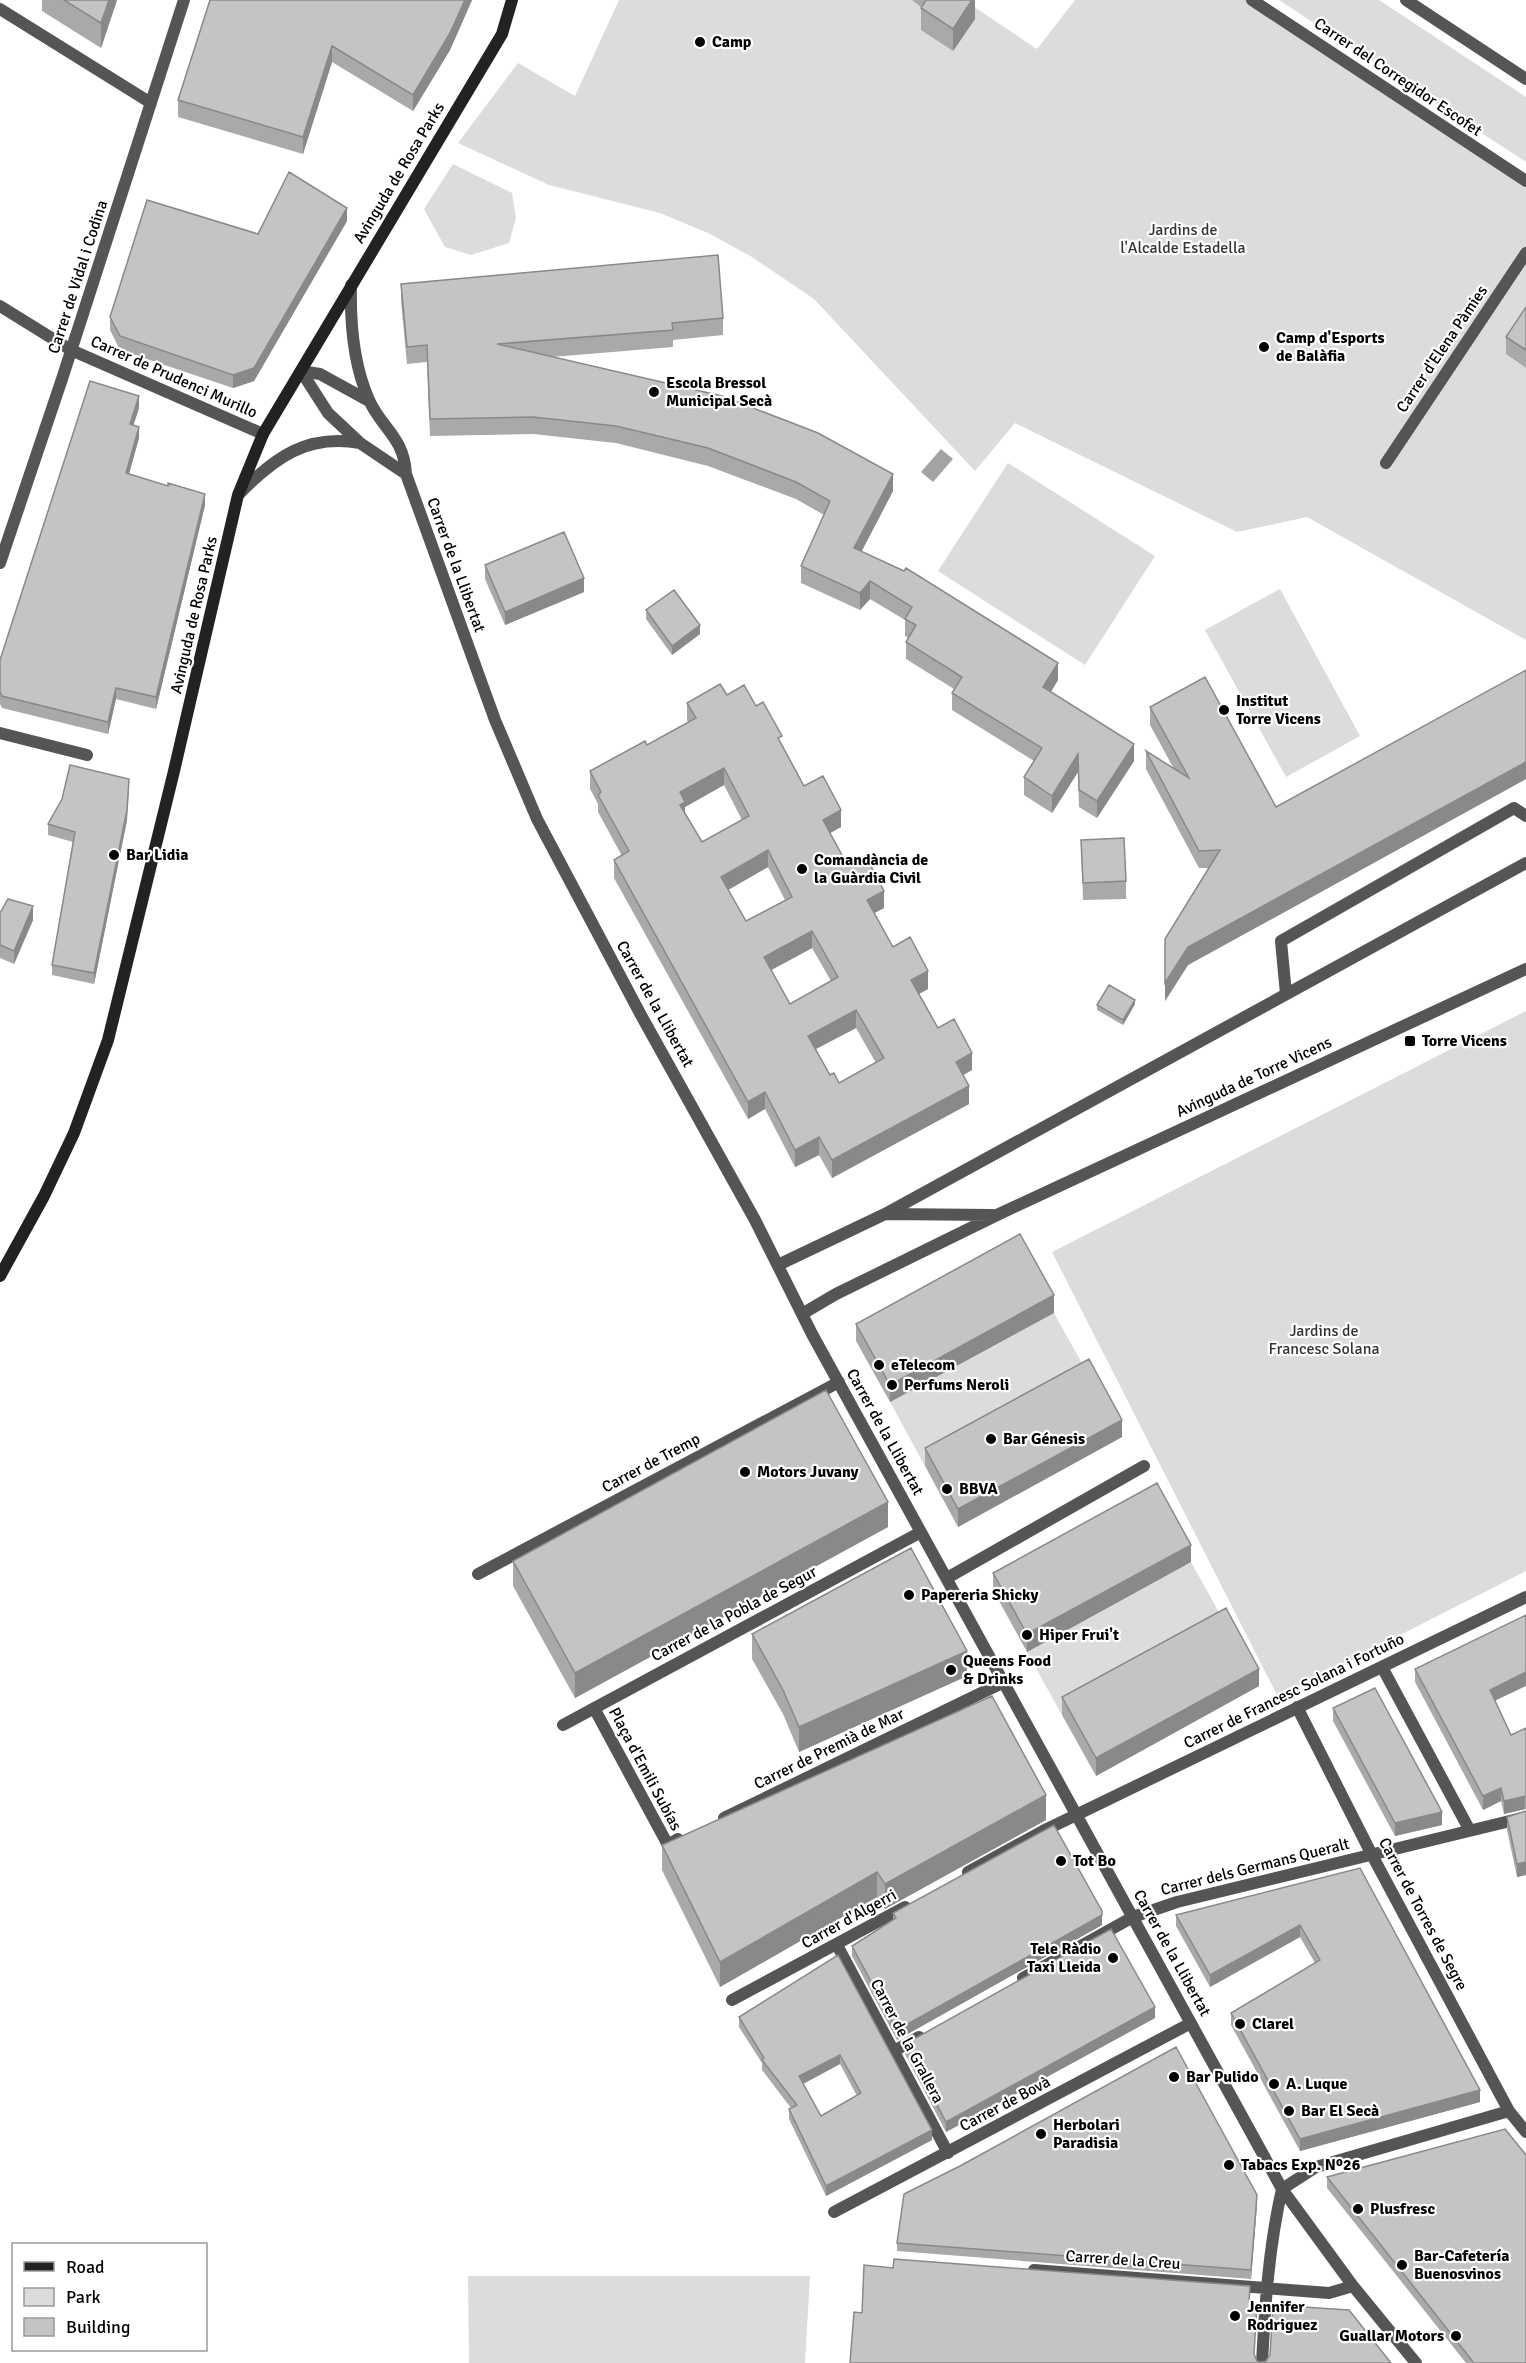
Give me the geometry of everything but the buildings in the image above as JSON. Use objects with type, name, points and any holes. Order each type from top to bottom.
[{"type":"main road","name":"Avinguda de Rosa Parks","points":[[0,1276],[44,1196],[74,1133],[108,1040],[238,495],[263,434],[502,34],[512,0]]},
{"type":"street","name":"Carrer de Vidal i Codina","points":[[0,563],[184,0]]},
{"type":"street","name":"Carrer del Corregidor Escofet","points":[[1252,0],[1526,182]]},
{"type":"street","points":[[1406,0],[1526,79]]},
{"type":"street","points":[[0,9],[151,103]]},
{"type":"street","name":"Carrer d'Elena Pàmies","points":[[1386,463],[1526,253]]},
{"type":"street","name":"Carrer de la Llibertat","points":[[351,284],[350,325],[354,351],[369,401],[399,444],[406,461],[406,474],[495,720],[537,819],[778,1265],[802,1314],[1282,2189],[1353,2286],[1416,2363]]},
{"type":"street","name":"Carrer de Prudenci Murillo","points":[[0,306],[71,350],[263,434]]},
{"type":"street","points":[[301,371],[328,413],[360,443],[406,474]]},
{"type":"street","name":"Carrer de la Llibertat","points":[[301,371],[320,374],[369,401]]},
{"type":"street","points":[[238,495],[257,475],[281,458],[308,445],[339,440],[360,443]]},
{"type":"street","points":[[0,733],[87,755]]},
{"type":"street","points":[[1286,994],[1281,941],[1514,808],[1526,816]]},
{"type":"street","name":"Avinguda de Torre Vicens","points":[[778,1265],[885,1214],[1526,862]]},
{"type":"street","name":"Avinguda de Torre Vicens","points":[[802,1314],[836,1294],[997,1215],[1526,969]]},
{"type":"street","name":"Avinguda de Torre Vicens","points":[[885,1214],[997,1215]]},
{"type":"street","name":"Carrer de Tremp","points":[[478,1574],[839,1382]]},
{"type":"street","points":[[947,1578],[1144,1466]]},
{"type":"street","name":"Carrer de la Pobla de Segur","points":[[563,1725],[921,1532]]},
{"type":"street","name":"Carrer de Francesc Solana i Fortuño","points":[[1076,1814],[1526,1597]]},
{"type":"street","points":[[1382,1667],[1470,1829]]},
{"type":"street","name":"Carrer de Premià de Mar","points":[[711,1824],[1004,1682]]},
{"type":"street","name":"Carrer de Torres de Segre","points":[[1297,1707],[1372,1855],[1509,2111],[1526,2132]]},
{"type":"street","name":"Plaça d'Emili Subías","points":[[594,1708],[668,1845],[689,1834]]},
{"type":"street","points":[[960,1876],[1076,1814]]},
{"type":"street","name":"Carrer dels Germans Queralt","points":[[1008,1986],[1133,1917],[1177,1902],[1526,1817]]},
{"type":"street","name":"Carrer d'Algerri","points":[[732,2000],[837,1946],[919,1899]]},
{"type":"street","name":"Carrer de la Grallera","points":[[837,1946],[948,2153]]},
{"type":"street","name":"Carrer de Bovà","points":[[834,2212],[1191,2023]]},
{"type":"street","points":[[894,2051],[925,2033]]},
{"type":"street","points":[[1262,2363],[1274,2225],[1282,2189],[1316,2167],[1509,2111]]},
{"type":"street","name":"Carrer de la Creu","points":[[1019,2268],[1329,2293],[1353,2286]]},
{"type":"green space","name":"Jardins de l'Alcalde Estadella","points":[[619,0],[964,0],[1037,49],[1075,0],[1252,0],[1526,181],[1526,324],[1506,354],[1526,368],[1526,640],[1307,517],[1237,532],[1015,423],[975,471],[814,299],[752,257],[708,233],[660,213],[549,185],[458,143],[518,63],[575,96]]},
{"type":"green space","points":[[1279,0],[1379,0],[1526,97],[1526,162]]},
{"type":"green space","points":[[453,164],[512,193],[516,218],[509,243],[471,255],[445,247],[424,209]]},
{"type":"green space","points":[[1008,463],[1155,556],[1085,665],[938,571]]},
{"type":"green space","points":[[1280,589],[1360,736],[1286,777],[1205,630]]},
{"type":"green space","name":"Jardins de Francesc Solana","points":[[1526,1011],[1526,1571],[1278,1697],[1052,1252]]},
{"type":"green space","points":[[1054,1313],[1089,1376],[925,1466],[890,1402]]},
{"type":"green space","points":[[1191,1562],[1226,1625],[1062,1715],[1027,1652]]},
{"type":"green space","points":[[468,2276],[810,2276],[805,2363],[469,2363]]},
{"type":"shaded area","points":[[941,449],[953,459],[933,482],[921,472]]},
{"type":"place","name":"Camp","points":[[700,42]]},
{"type":"place","name":"Camp d'Esports de Balàfia","points":[[1264,347]]},
{"type":"place","name":"Escola Bressol Municipal Secà","points":[[654,392]]},
{"type":"place","name":"Institut Torre Vicens","points":[[1224,710]]},
{"type":"place","name":"Bar Lidia","points":[[114,855]]},
{"type":"place","name":"Comandància de la Guàrdia Civil","points":[[802,869]]},
{"type":"place","name":"Torre Vicens","points":[[1410,1041]]},
{"type":"place","name":"eTelecom","points":[[879,1365]]},
{"type":"place","name":"Perfums Neroli","points":[[892,1385]]},
{"type":"place","name":"Bar Génesis","points":[[991,1439]]},
{"type":"place","name":"Motors Juvany","points":[[745,1472]]},
{"type":"place","name":"BBVA","points":[[947,1489]]},
{"type":"place","name":"Papereria Shicky","points":[[909,1595]]},
{"type":"place","name":"Hiper Frui't","points":[[1027,1635]]},
{"type":"place","name":"Queens Food & Drinks","points":[[951,1670]]},
{"type":"place","name":"Tot Bo","points":[[1061,1861]]},
{"type":"place","name":"Tele Ràdio Taxi Lleida","points":[[1113,1958]]},
{"type":"place","name":"Clarel","points":[[1240,2024]]},
{"type":"place","name":"Bar Pulido","points":[[1174,2077]]},
{"type":"place","name":"A. Luque","points":[[1274,2084]]},
{"type":"place","name":"Bar El Secà","points":[[1289,2111]]},
{"type":"place","name":"Herbolari Paradisia","points":[[1041,2134]]},
{"type":"place","name":"Tabacs Exp. Nº26","points":[[1229,2165]]},
{"type":"place","name":"Plusfresc","points":[[1358,2209]]},
{"type":"place","name":"Bar-Cafetería Buenosvinos","points":[[1402,2265]]},
{"type":"place","name":"Jennifer Rodriguez","points":[[1235,2316]]},
{"type":"place","name":"Guallar Motors","points":[[1456,2336]]}]
